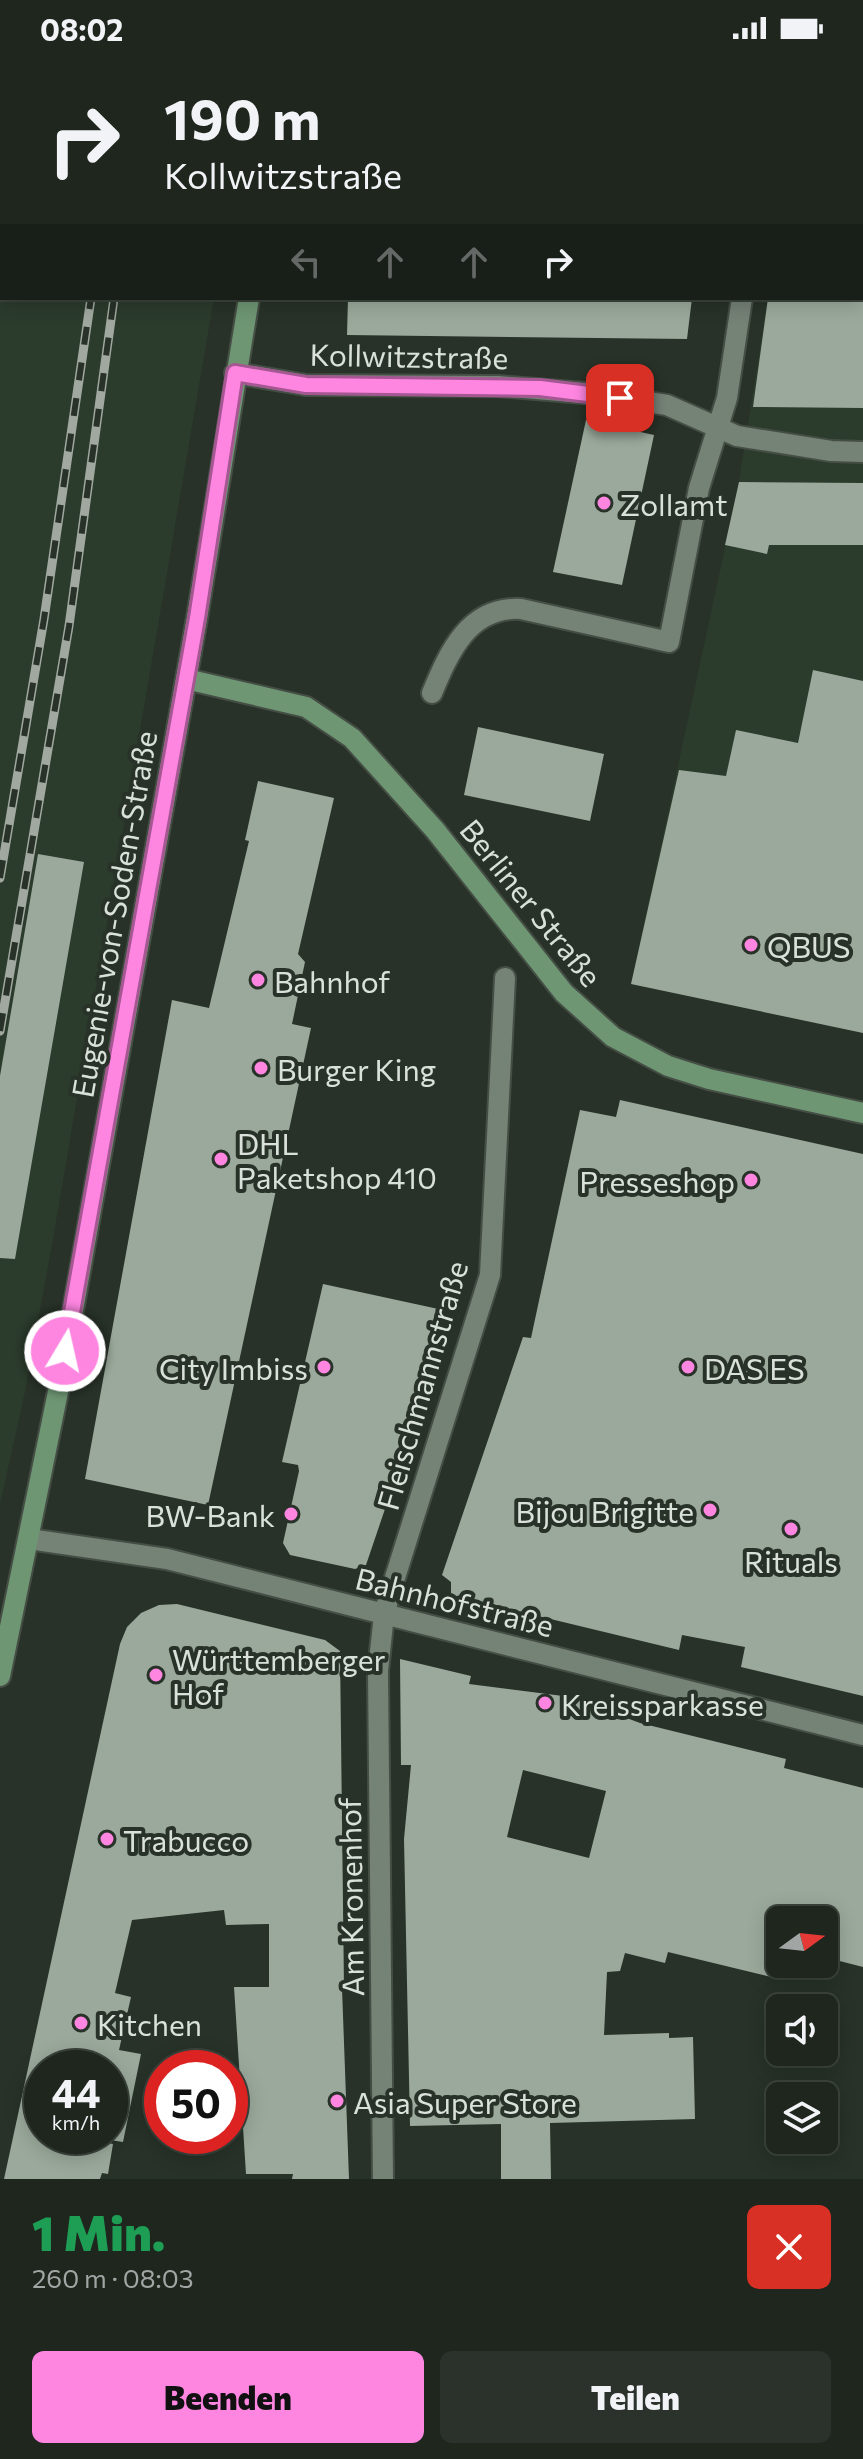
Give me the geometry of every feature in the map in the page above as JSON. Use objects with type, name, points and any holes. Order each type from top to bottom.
[{"type":"main road","name":"Eugenie-von-Soden-Straße","points":[[0,1676],[29,1539],[186,679],[249,300]]},
{"type":"main road","name":"Berliner Straße","points":[[186,679],[306,707],[352,738],[427,820],[564,993],[613,1037],[668,1066],[709,1079],[863,1113]]},
{"type":"street","points":[[432,693],[462,634],[480,619],[500,610],[521,609],[669,642],[699,488],[731,376],[742,300]]},
{"type":"street","name":"Kollwitzstraße","points":[[235,373],[306,385],[498,386],[596,394],[667,405],[717,429],[747,438],[863,452]]},
{"type":"street","name":"Fleischmannstraße","points":[[384,1614],[490,1275],[505,978]]},
{"type":"street","name":"Bahnhofstraße","points":[[29,1539],[167,1559],[863,1735]]},
{"type":"street","name":"Am Kronenhof","points":[[383,2179],[378,1671],[384,1614]]},
{"type":"shaded area","points":[[0,300],[214,300],[53,1239],[25,1392],[0,1504]]},
{"type":"shaded area","points":[[768,300],[863,300],[863,1033],[631,984],[738,487]]},
{"type":"building","points":[[348,300],[692,300],[687,339],[347,335]]},
{"type":"building","points":[[768,300],[863,300],[863,408],[753,407]]},
{"type":"building","name":"Zollamt","points":[[586,420],[654,435],[622,585],[553,572]]},
{"type":"building","points":[[739,482],[863,483],[863,545],[769,545],[767,554],[725,545]]},
{"type":"building","points":[[813,670],[863,681],[863,1033],[631,984],[679,770],[726,776],[736,730],[798,743]]},
{"type":"building","points":[[478,727],[604,754],[590,821],[464,795]]},
{"type":"building","points":[[258,781],[334,798],[298,954],[305,962],[292,1024],[311,1028],[208,1505],[85,1479],[172,1000],[209,1008],[249,841],[245,840]]},
{"type":"building","points":[[38,854],[84,862],[15,1259],[0,1258],[0,1076]]},
{"type":"building","name":"DAS ES","points":[[620,1100],[863,1154],[863,1696],[741,1667],[745,1647],[682,1635],[679,1650],[451,1595],[451,1582],[442,1575],[523,1337],[531,1338],[580,1110],[616,1117]]},
{"type":"building","points":[[323,1284],[443,1310],[437,1329],[445,1332],[366,1565],[355,1569],[290,1555],[283,1543],[299,1471],[298,1465],[282,1462]]},
{"type":"building","points":[[177,1604],[325,1640],[340,1651],[342,1988],[349,2179],[292,2179],[293,2174],[246,2174],[248,2050],[238,2050],[234,1987],[269,1987],[269,1924],[226,1925],[224,1910],[132,1920],[115,1993],[131,1997],[119,2050],[32,2050],[120,1644],[127,1627],[141,1613],[159,1605]]},
{"type":"building","points":[[400,1659],[471,1676],[469,1684],[571,1697],[640,1723],[786,1759],[784,1768],[863,1788],[863,1967],[838,1961],[838,1906],[766,1906],[766,1976],[668,1952],[665,1963],[625,1953],[620,1971],[607,1972],[604,2035],[669,2033],[669,2038],[693,2037],[695,2119],[550,2123],[551,2179],[501,2179],[501,2124],[410,2126],[404,1839],[411,1765],[401,1765]],"holes":[[[523,1770],[606,1791],[589,1858],[507,1837]]]},
{"type":"building","points":[[128,2052],[141,2054],[128,2118]]},
{"type":"building","points":[[24,2087],[24,2154],[111,2154],[108,2174],[102,2173],[100,2179],[4,2179]]},
{"type":"railway","points":[[0,878],[44,619],[91,300]]},
{"type":"railway","points":[[0,1031],[69,626],[114,300]]},
{"type":"place","name":"Zollamt","points":[[604,503]]},
{"type":"place","name":"QBUS","points":[[751,945]]},
{"type":"place","name":"Bahnhof","points":[[258,980]]},
{"type":"place","name":"Burger King","points":[[261,1068]]},
{"type":"place","name":"DHL Paketshop 410","points":[[221,1159]]},
{"type":"place","name":"Presseshop","points":[[751,1180]]},
{"type":"place","name":"City Imbiss","points":[[324,1367]]},
{"type":"place","name":"DAS ES","points":[[688,1367]]},
{"type":"place","name":"Bijou Brigitte","points":[[710,1510]]},
{"type":"place","name":"BW-Bank","points":[[291,1514]]},
{"type":"place","name":"Rituals","points":[[791,1529]]},
{"type":"place","name":"Württemberger Hof","points":[[156,1675]]},
{"type":"place","name":"Kreissparkasse","points":[[545,1703]]},
{"type":"place","name":"Trabucco","points":[[107,1839]]},
{"type":"place","name":"Kitchen","points":[[81,2023]]},
{"type":"place","name":"Asia Super Store","points":[[337,2101]]},
{"type":"route","points":[[65,1351],[197,618],[235,373],[306,385],[498,386],[620,398]]}]
